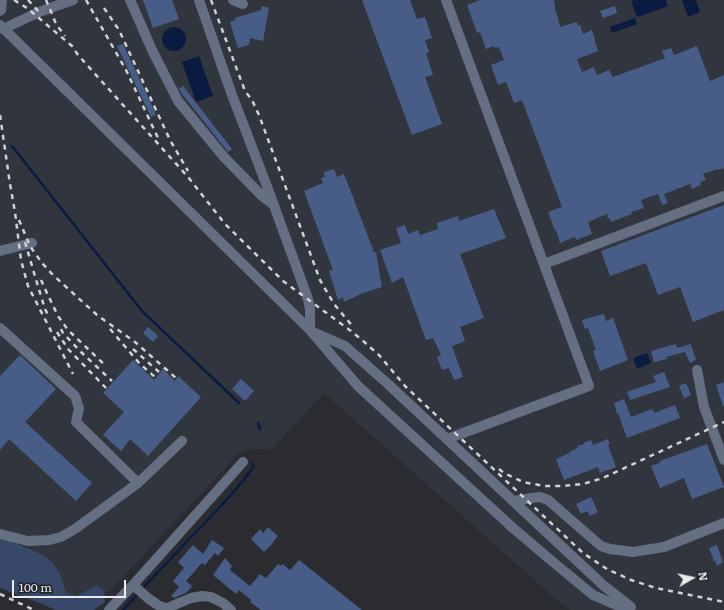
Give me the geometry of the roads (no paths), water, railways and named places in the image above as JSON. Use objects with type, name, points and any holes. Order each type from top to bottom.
[{"type":"street","points":[[0,11],[2,0]]},
{"type":"street","points":[[73,0],[38,12],[2,27],[310,330],[358,386],[513,528],[593,595],[628,610]]},
{"type":"street","points":[[130,0],[153,52],[178,101],[224,157],[262,196],[274,204]]},
{"type":"street","points":[[199,0],[232,95],[274,204],[308,299],[310,309],[310,330]]},
{"type":"street","points":[[233,0],[243,4]]},
{"type":"street","points":[[446,0],[589,386],[447,439]]},
{"type":"street","points":[[544,264],[724,196]]},
{"type":"street","points":[[0,251],[32,243]]},
{"type":"street","points":[[0,328],[75,396],[79,408],[76,422],[138,483]]},
{"type":"street","points":[[310,330],[345,346],[603,585],[634,610]]},
{"type":"street","points":[[697,370],[704,407],[724,460]]},
{"type":"street","points":[[0,534],[28,541],[49,540],[61,537],[75,529],[138,483],[182,441]]},
{"type":"street","points":[[109,610],[138,589],[244,462]]},
{"type":"street","points":[[514,501],[540,497],[548,500],[601,546],[610,549],[633,552],[664,547],[724,523]]},
{"type":"street","points":[[138,589],[158,605],[169,609],[191,598],[202,596],[211,597],[223,603],[231,610]]},
{"type":"waterway","points":[[12,146],[142,311],[239,403]]},
{"type":"waterway","points":[[258,423],[260,429]]},
{"type":"waterway","points":[[142,589],[232,494],[253,468],[253,463]]},
{"type":"waterway","points":[[123,610],[139,593]]},
{"type":"railway","points":[[14,0],[27,8],[72,46],[78,55],[188,177],[225,224],[283,281],[351,331],[379,355],[405,386],[583,553],[607,569],[631,580],[656,588],[724,602]]},
{"type":"railway","points":[[28,0],[39,12]]},
{"type":"railway","points":[[46,0],[56,24],[65,36]]},
{"type":"railway","points":[[86,0],[126,70],[159,140]]},
{"type":"railway","points":[[211,0],[245,91],[252,100],[259,115],[320,280],[334,304],[354,328]]},
{"type":"railway","points":[[104,8],[119,30],[170,140],[188,171]]},
{"type":"railway","points":[[0,115],[21,260],[28,286],[73,374]]},
{"type":"railway","points":[[19,220],[30,246],[53,275],[97,315],[135,342],[176,378]]},
{"type":"railway","points":[[25,242],[48,315]]},
{"type":"railway","points":[[41,280],[58,316],[68,330],[106,366]]},
{"type":"railway","points":[[61,329],[81,352],[112,381]]},
{"type":"railway","points":[[110,329],[140,364],[155,377]]},
{"type":"railway","points":[[57,332],[68,349],[106,388]]},
{"type":"railway","points":[[133,349],[159,372]]},
{"type":"railway","points":[[499,469],[523,482],[544,486],[583,484],[603,478],[724,422]]},
{"type":"railway","points":[[0,594],[34,610]]}]
